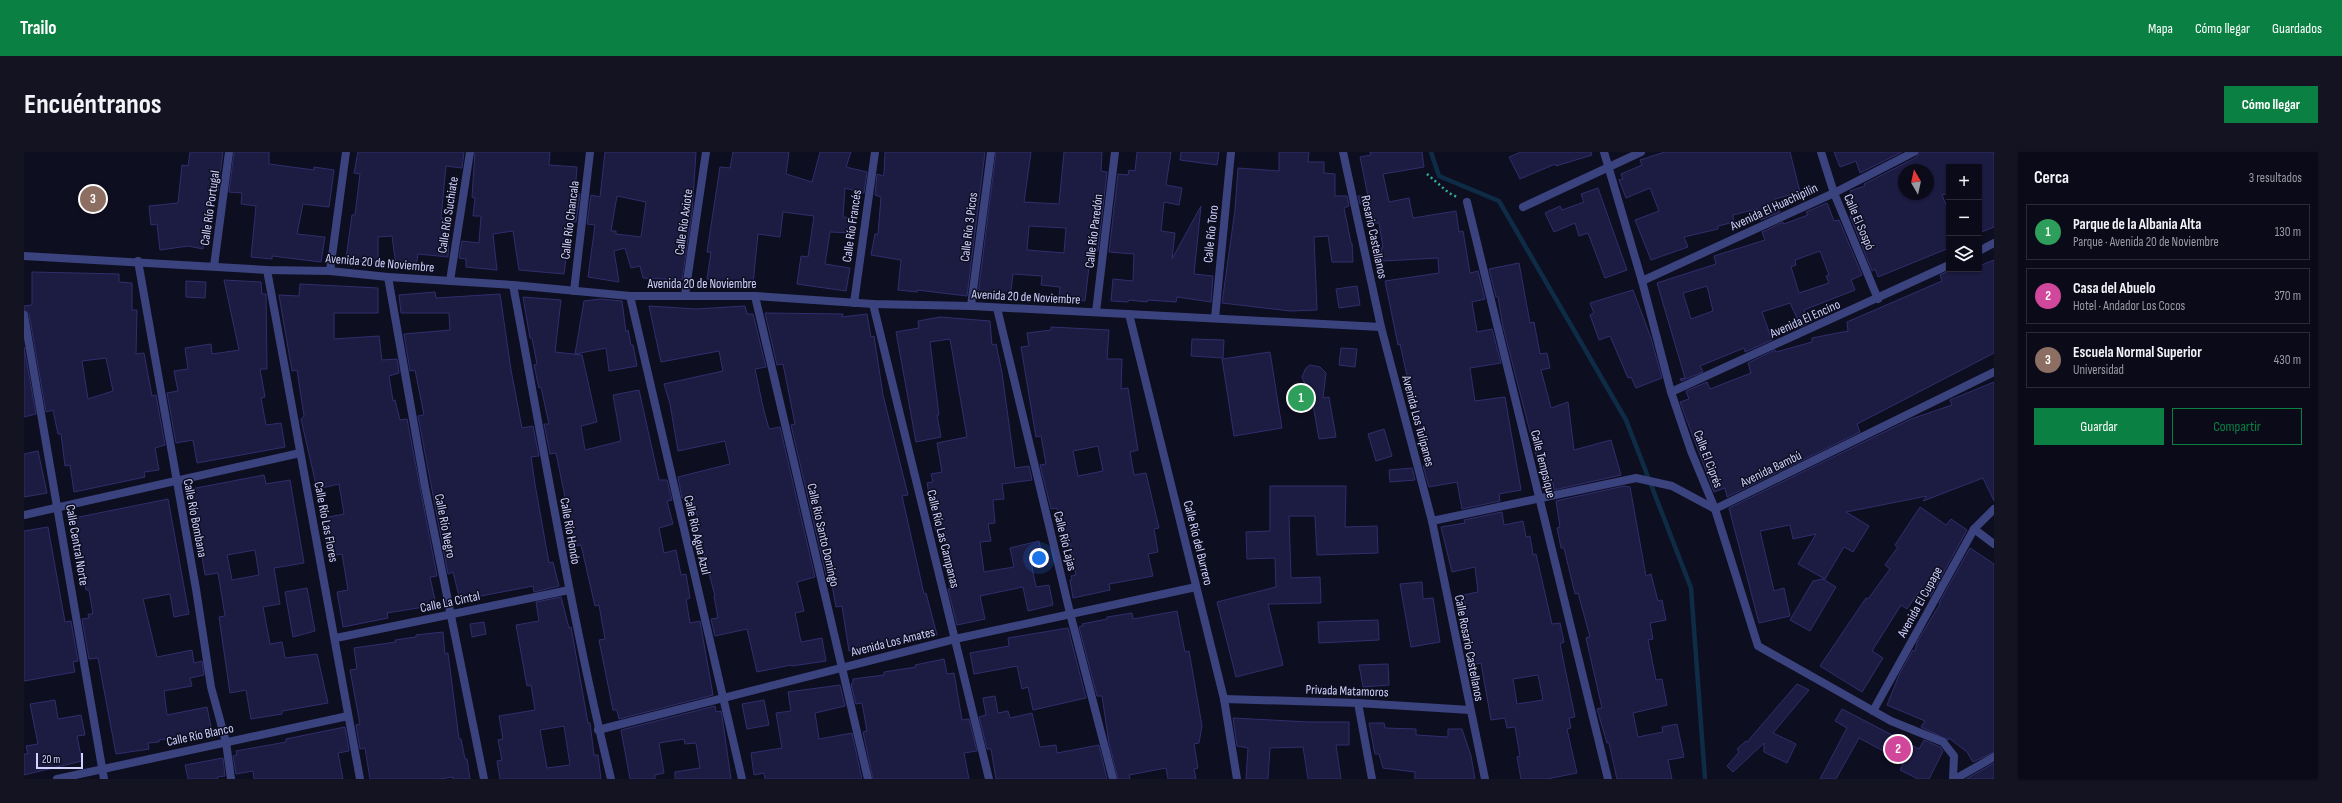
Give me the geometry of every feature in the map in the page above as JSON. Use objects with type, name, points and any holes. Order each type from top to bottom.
[{"type":"street","name":"Calle Río Portugal","points":[[214,266],[230,152]]},
{"type":"street","points":[[330,271],[346,152]]},
{"type":"street","name":"Calle Río Suchiate","points":[[450,281],[470,152]]},
{"type":"street","name":"Calle Río Chancala","points":[[574,291],[590,152]]},
{"type":"street","name":"Calle Río Axiote","points":[[685,295],[706,152]]},
{"type":"street","name":"Calle Río Francés","points":[[854,303],[875,152]]},
{"type":"street","name":"Calle Río 3 Picos","points":[[971,306],[991,152]]},
{"type":"street","name":"Calle Río Paredón","points":[[1096,312],[1115,152]]},
{"type":"street","name":"Calle Río Toro","points":[[1214,318],[1231,152]]},
{"type":"street","name":"Rosario Castellanos","points":[[1343,152],[1380,327]]},
{"type":"street","name":"Calle El Ciprés","points":[[1604,152],[1642,281],[1671,392],[1691,451],[1715,510],[1758,646],[1891,721],[1943,742],[1954,756],[1954,779]]},
{"type":"street","points":[[1523,207],[1641,152]]},
{"type":"street","name":"Calle El Sospó","points":[[1821,152],[1834,193],[1878,299]]},
{"type":"street","name":"Avenida El Huachipilin","points":[[1642,281],[1834,193],[1914,152]]},
{"type":"street","name":"Calle Tempsique","points":[[1467,202],[1608,779]]},
{"type":"street","points":[[1982,249],[1994,243]]},
{"type":"street","name":"Avenida 20 de Noviembre","points":[[24,256],[138,261],[267,270],[330,271],[388,277],[514,285],[630,296],[755,296],[873,304],[971,306],[1380,327]]},
{"type":"street","name":"Calle Río Bombana","points":[[138,261],[175,481],[200,609],[211,687],[226,742],[231,779]]},
{"type":"street","name":"Avenida El Encino","points":[[1671,392],[1878,299],[1946,266]]},
{"type":"street","name":"Calle Río Las Flores","points":[[267,270],[300,453],[336,638],[348,716],[360,779]]},
{"type":"street","name":"Calle Río Negro","points":[[388,277],[425,487],[484,779]]},
{"type":"street","name":"Calle Río Hondo","points":[[514,285],[569,590],[598,730],[611,779]]},
{"type":"street","name":"Calle Río Agua Azul","points":[[630,296],[742,779]]},
{"type":"street","name":"Calle Río Santo Domingo","points":[[755,296],[868,779]]},
{"type":"street","name":"Calle Río Las Campanas","points":[[873,304],[989,779]]},
{"type":"street","name":"Calle Río Lajas","points":[[997,308],[1070,613],[1113,779]]},
{"type":"street","name":"Calle Río del Burrero","points":[[1129,314],[1224,700],[1237,779]]},
{"type":"street","name":"Calle Central Norte","points":[[24,315],[59,508],[104,779]]},
{"type":"street","name":"Avenida Los Tulipanes","points":[[1380,327],[1432,521]]},
{"type":"street","name":"Avenida Bambú","points":[[1715,510],[1994,372]]},
{"type":"street","points":[[24,515],[300,453]]},
{"type":"street","points":[[1432,521],[1636,478],[1672,486],[1715,510]]},
{"type":"street","name":"Avenida El Cupape","points":[[1873,711],[1974,529],[1994,510]]},
{"type":"street","name":"Calle Rosario Castellanos","points":[[1432,521],[1485,779]]},
{"type":"street","points":[[1974,529],[1994,544]]},
{"type":"street","name":"Avenida Los Amates","points":[[598,730],[955,639],[1196,587]]},
{"type":"street","name":"Calle La Cintal","points":[[336,638],[450,613],[569,590]]},
{"type":"street","name":"Privada Matamoros","points":[[1224,700],[1358,703],[1470,710]]},
{"type":"street","points":[[1358,703],[1372,779]]},
{"type":"street","name":"Calle Río Blanco","points":[[57,779],[102,768],[348,716]]},
{"type":"street","points":[[1954,779],[1994,757]]},
{"type":"path","points":[[1427,174],[1449,193],[1467,202]]},
{"type":"building","points":[[190,152],[223,152],[218,191],[209,191],[203,249],[188,246],[160,250],[157,224],[151,225],[149,206],[178,203],[182,165],[188,166]]},
{"type":"building","points":[[234,152],[269,152],[269,164],[314,170],[314,167],[334,170],[329,207],[303,204],[297,234],[325,237],[321,262],[272,256],[272,259],[251,257],[256,206],[241,204],[242,193],[229,192]]},
{"type":"building","points":[[358,152],[464,152],[462,168],[446,166],[441,218],[450,219],[448,257],[418,254],[416,268],[396,266],[392,236],[378,237],[378,264],[346,259],[352,215],[355,215],[360,174],[354,173]]},
{"type":"building","points":[[475,152],[550,152],[549,165],[577,167],[575,193],[580,194],[576,222],[571,222],[564,274],[519,270],[513,231],[493,234],[497,270],[466,267],[466,259],[459,258],[462,241],[479,243],[481,216],[473,216],[475,198],[472,197]]},
{"type":"building","points":[[605,152],[696,152],[692,213],[682,280],[643,278],[640,266],[631,268],[625,248],[614,251],[619,282],[588,277],[595,225],[587,224],[591,195],[600,197]],"holes":[[[617,196],[646,202],[641,237],[616,234],[616,231],[611,231]]]},
{"type":"building","points":[[733,152],[789,152],[786,174],[812,182],[820,152],[851,152],[846,167],[867,172],[864,193],[845,188],[843,217],[855,218],[854,233],[830,232],[825,264],[850,268],[846,291],[797,284],[801,256],[808,257],[814,216],[783,212],[780,237],[758,234],[753,284],[707,279],[711,252],[707,252],[720,167],[730,168]]},
{"type":"building","points":[[885,152],[985,152],[967,296],[917,290],[917,292],[898,290],[901,260],[871,255],[875,234],[878,234],[881,197],[875,195],[877,174],[883,176]]},
{"type":"building","points":[[996,152],[1031,152],[1024,202],[1059,204],[1064,152],[1102,152],[1101,171],[1107,172],[1098,251],[1091,250],[1085,301],[1059,298],[1060,287],[1041,285],[1042,276],[1013,274],[1010,298],[978,295]],"holes":[[[1029,226],[1066,228],[1064,253],[1027,250]]]},
{"type":"building","points":[[1137,152],[1171,152],[1166,185],[1182,188],[1179,205],[1164,202],[1161,231],[1175,233],[1172,259],[1201,206],[1194,274],[1213,276],[1211,302],[1177,297],[1176,302],[1147,300],[1147,302],[1129,300],[1128,302],[1111,301],[1113,279],[1133,281],[1134,254],[1109,252],[1118,174],[1128,175],[1129,170],[1135,171]]},
{"type":"building","points":[[1181,152],[1219,152],[1217,165],[1180,160]]},
{"type":"building","points":[[1279,152],[1309,152],[1308,162],[1324,162],[1324,173],[1335,174],[1335,196],[1347,196],[1349,206],[1344,208],[1352,243],[1353,262],[1332,262],[1328,236],[1314,237],[1317,310],[1290,311],[1222,303],[1235,210],[1238,168],[1279,171]]},
{"type":"building","points":[[1370,152],[1422,152],[1424,167],[1383,174],[1389,202],[1409,198],[1413,218],[1456,211],[1459,232],[1463,231],[1470,273],[1478,271],[1485,299],[1472,302],[1477,332],[1492,329],[1501,363],[1470,368],[1475,401],[1505,397],[1521,490],[1499,494],[1500,501],[1462,509],[1457,482],[1429,487],[1423,466],[1425,466],[1417,411],[1415,412],[1400,344],[1398,345],[1385,281],[1439,273],[1438,258],[1383,261],[1381,248],[1383,248],[1379,223],[1374,223],[1370,202],[1360,204],[1358,196],[1368,196],[1360,157],[1371,155]]},
{"type":"building","points":[[1521,152],[1591,152],[1592,155],[1556,166],[1555,164],[1520,179],[1509,157]]},
{"type":"building","points":[[1665,152],[1790,152],[1800,192],[1775,199],[1780,212],[1761,220],[1757,209],[1733,215],[1734,222],[1718,226],[1718,229],[1684,237],[1688,247],[1651,260],[1635,220],[1659,211],[1650,188],[1626,198],[1619,180],[1623,179],[1621,174],[1642,165],[1640,160]]},
{"type":"building","points":[[1834,152],[1902,152],[1860,173],[1856,161],[1840,167]]},
{"type":"building","points":[[1919,152],[1994,152],[1994,227],[1982,232],[1982,164],[1946,164],[1946,194],[1942,195],[1946,205],[1946,249],[1878,277],[1875,269],[1872,271],[1850,216],[1858,213],[1850,191],[1865,186],[1864,184],[1898,167],[1898,200],[1934,200],[1934,164],[1903,164],[1917,157]]},
{"type":"building","points":[[1598,188],[1627,270],[1605,278],[1588,233],[1579,236],[1575,223],[1554,232],[1545,213],[1560,206],[1562,210],[1584,202],[1581,194]]},
{"type":"building","points":[[1827,203],[1834,221],[1839,220],[1862,275],[1851,280],[1855,290],[1804,310],[1808,323],[1801,327],[1790,303],[1762,312],[1772,340],[1745,352],[1744,348],[1700,366],[1703,372],[1681,381],[1680,379],[1685,378],[1657,283],[1716,264],[1714,256],[1765,240],[1762,232],[1783,222],[1784,224],[1808,215],[1806,212]],"holes":[[[1820,251],[1829,275],[1826,276],[1829,283],[1799,293],[1791,267],[1796,265],[1795,260]],[[1707,286],[1713,311],[1691,319],[1683,293]]]},
{"type":"building","points":[[1994,260],[1994,353],[1857,424],[1860,432],[1727,497],[1725,488],[1714,492],[1680,402],[1689,399],[1686,391],[1707,382],[1710,389],[1751,373],[1748,363],[1775,350],[1776,352],[1812,342],[1812,338],[1848,331],[1847,322],[1942,281],[1940,275],[1946,272],[1982,272],[1982,265]]},
{"type":"building","points":[[1519,263],[1530,323],[1534,322],[1540,354],[1547,353],[1550,368],[1541,370],[1551,408],[1568,402],[1574,450],[1611,440],[1621,475],[1554,490],[1553,483],[1544,486],[1503,327],[1498,297],[1496,297],[1489,269]]},
{"type":"building","points":[[32,272],[119,274],[119,282],[132,283],[132,310],[137,310],[136,354],[144,353],[152,396],[156,395],[165,445],[155,448],[159,470],[144,472],[145,477],[74,492],[70,465],[65,466],[61,434],[58,434],[53,410],[46,412],[29,314],[24,310],[24,306],[32,305]],"holes":[[[106,358],[113,391],[88,399],[82,361]]]},
{"type":"building","points":[[224,280],[261,282],[262,294],[266,294],[267,369],[260,369],[265,397],[261,398],[266,425],[281,423],[285,447],[197,463],[193,440],[176,443],[167,393],[178,391],[174,371],[188,369],[185,348],[211,344],[212,354],[239,350]]},
{"type":"building","points":[[186,281],[206,282],[205,298],[186,297]]},
{"type":"building","points":[[300,284],[378,288],[378,313],[334,313],[334,339],[379,336],[382,360],[397,359],[399,373],[389,376],[393,401],[395,400],[400,420],[407,419],[437,576],[430,577],[436,605],[387,613],[388,618],[343,627],[337,592],[348,590],[342,554],[329,556],[323,518],[344,514],[339,484],[317,489],[301,419],[304,416],[297,370],[292,371],[279,295],[299,296]]},
{"type":"building","points":[[1357,286],[1360,305],[1339,308],[1336,289]]},
{"type":"building","points":[[1633,290],[1651,338],[1662,378],[1636,388],[1631,377],[1628,378],[1610,336],[1599,340],[1590,315],[1594,313],[1590,303]]},
{"type":"building","points":[[435,292],[436,298],[500,294],[511,370],[522,428],[533,426],[539,456],[531,457],[535,484],[549,563],[553,562],[559,586],[534,592],[533,586],[460,600],[453,572],[448,574],[418,416],[424,415],[415,370],[410,371],[404,334],[450,330],[449,313],[401,313],[399,295]]},
{"type":"building","points":[[523,297],[561,300],[555,352],[582,355],[597,422],[581,426],[585,450],[621,441],[613,395],[639,390],[659,480],[667,480],[672,500],[667,501],[673,524],[659,528],[664,553],[676,550],[681,575],[686,574],[690,598],[686,599],[690,623],[700,621],[713,695],[619,719],[617,710],[613,710],[599,640],[605,639],[599,605],[595,606],[581,545],[575,546],[556,453],[550,454],[544,424],[549,424],[541,387],[539,388],[534,365],[537,364],[532,338],[530,338]]},
{"type":"building","points":[[600,299],[622,301],[626,332],[628,330],[631,345],[633,345],[637,366],[609,371],[606,348],[575,354],[584,301]]},
{"type":"building","points":[[649,306],[696,309],[745,306],[747,314],[753,314],[766,367],[755,369],[763,407],[769,429],[780,427],[815,577],[797,582],[804,611],[795,613],[801,642],[822,638],[826,661],[791,665],[757,672],[747,629],[715,636],[711,619],[718,618],[715,596],[695,520],[698,519],[692,495],[682,498],[678,477],[730,464],[725,441],[678,451],[670,404],[664,384],[723,371],[719,351],[661,362]]},
{"type":"building","points":[[765,313],[843,314],[842,317],[867,314],[871,337],[874,336],[883,395],[908,495],[902,496],[924,594],[926,593],[937,635],[881,643],[881,646],[849,651],[842,606],[836,607],[830,574],[826,575],[791,425],[795,424],[783,364],[777,365]]},
{"type":"building","points":[[940,317],[990,321],[992,345],[996,344],[1002,373],[1015,468],[1029,466],[1032,480],[1002,484],[1004,499],[993,500],[995,523],[988,524],[991,541],[980,542],[984,572],[1014,567],[1010,548],[1039,541],[1043,559],[1031,562],[1036,587],[1049,585],[1053,605],[1028,611],[1023,587],[980,596],[985,619],[957,625],[948,589],[950,589],[945,558],[949,557],[945,530],[936,532],[927,483],[933,482],[931,474],[942,472],[937,443],[967,437],[950,339],[930,342],[939,415],[937,415],[941,437],[916,442],[896,332],[919,328],[918,321]]},
{"type":"building","points":[[1051,327],[1109,330],[1107,359],[1122,359],[1121,389],[1128,388],[1138,450],[1130,452],[1134,475],[1146,473],[1159,528],[1154,529],[1158,552],[1148,554],[1153,576],[1109,584],[1110,590],[1073,598],[1070,580],[1072,580],[1071,576],[1076,575],[1069,540],[1063,541],[1057,508],[1051,509],[1040,465],[1046,464],[1041,436],[1036,437],[1021,347],[1029,346],[1027,333],[1051,330]],"holes":[[[1098,446],[1103,471],[1078,476],[1073,451]]]},
{"type":"building","points":[[1192,339],[1224,340],[1223,358],[1191,356]]},
{"type":"building","points":[[24,347],[36,414],[24,417]]},
{"type":"building","points":[[1341,348],[1357,349],[1355,367],[1339,365]]},
{"type":"building","points":[[1270,352],[1282,428],[1234,436],[1222,359]]},
{"type":"building","points":[[1310,365],[1320,367],[1326,373],[1323,398],[1329,397],[1336,437],[1319,439],[1310,388],[1304,382],[1302,377],[1306,368]]},
{"type":"building","points":[[1994,382],[1994,501],[1983,478],[1923,501],[1927,496],[1846,512],[1869,526],[1853,552],[1844,547],[1825,579],[1798,564],[1816,534],[1793,539],[1790,525],[1760,531],[1774,591],[1784,588],[1790,616],[1759,623],[1729,508],[1911,419],[1952,405],[1950,400]]},
{"type":"building","points":[[1384,429],[1392,456],[1376,461],[1368,434]]},
{"type":"building","points":[[38,451],[47,493],[24,497],[24,454]]},
{"type":"building","points":[[1412,468],[1415,480],[1390,482],[1389,470]]},
{"type":"building","points":[[264,475],[266,484],[290,480],[304,563],[274,568],[280,604],[263,607],[270,644],[282,642],[285,658],[317,654],[328,703],[282,711],[282,714],[251,719],[246,690],[230,693],[219,617],[225,616],[218,573],[205,575],[191,489]],"holes":[[[255,550],[259,575],[232,580],[227,555]]]},
{"type":"building","points":[[1270,486],[1346,486],[1345,527],[1377,526],[1378,553],[1317,555],[1315,516],[1289,516],[1291,578],[1320,577],[1321,603],[1268,604],[1283,665],[1236,677],[1217,602],[1276,587],[1275,558],[1247,559],[1246,532],[1270,531]]},
{"type":"building","points":[[1624,486],[1630,487],[1646,576],[1651,574],[1658,601],[1662,600],[1666,620],[1650,623],[1653,639],[1648,640],[1656,680],[1662,679],[1667,705],[1633,713],[1638,737],[1663,732],[1662,727],[1677,724],[1684,757],[1668,760],[1672,779],[1617,779],[1609,743],[1607,743],[1597,709],[1602,708],[1586,638],[1590,637],[1578,593],[1575,594],[1564,548],[1561,548],[1557,528],[1560,527],[1556,501]]},
{"type":"building","points":[[168,499],[189,614],[174,617],[170,594],[143,599],[157,657],[192,650],[194,663],[202,661],[204,675],[190,678],[192,686],[164,691],[167,715],[207,707],[212,732],[159,740],[159,742],[148,743],[149,749],[116,754],[98,658],[89,659],[82,619],[89,618],[88,614],[93,614],[89,590],[86,590],[74,518]]},
{"type":"building","points":[[1920,507],[1946,525],[1951,519],[1967,530],[1930,597],[1920,590],[1907,609],[1901,605],[1872,651],[1883,658],[1862,692],[1820,666],[1866,598],[1868,599],[1890,569],[1885,565],[1898,547],[1895,545]]},
{"type":"building","points":[[1502,512],[1504,525],[1523,521],[1526,537],[1530,536],[1533,555],[1536,554],[1552,624],[1560,623],[1564,642],[1560,644],[1575,717],[1569,718],[1571,728],[1567,729],[1577,773],[1547,779],[1521,779],[1517,757],[1520,756],[1515,727],[1507,728],[1505,718],[1491,720],[1481,663],[1472,665],[1467,636],[1465,636],[1459,612],[1467,611],[1463,595],[1478,592],[1475,567],[1452,572],[1441,527],[1465,523],[1464,520]],"holes":[[[1538,675],[1543,700],[1517,704],[1513,679]]]},
{"type":"building","points":[[48,527],[65,622],[71,621],[78,661],[73,662],[75,672],[24,681],[24,531]]},
{"type":"building","points":[[1970,548],[1994,564],[1994,752],[1973,762],[1967,752],[1949,738],[1948,740],[1921,727],[1925,721],[1887,705],[1900,673],[1913,650],[1915,651],[1917,642],[1940,604],[1939,603]]},
{"type":"building","points":[[1823,579],[1836,587],[1810,631],[1790,620],[1813,581]]},
{"type":"building","points":[[1422,582],[1423,599],[1433,598],[1440,642],[1411,647],[1400,584]]},
{"type":"building","points":[[307,588],[315,631],[293,637],[285,592]]},
{"type":"building","points":[[561,597],[569,628],[571,627],[588,723],[590,723],[594,755],[598,755],[601,779],[500,779],[497,761],[502,760],[498,740],[503,739],[499,716],[535,710],[531,685],[527,686],[516,625],[539,621],[536,602]],"holes":[[[564,726],[570,765],[547,768],[540,730]]]},
{"type":"building","points":[[1177,611],[1185,652],[1189,651],[1202,726],[1199,743],[1194,744],[1198,768],[1194,769],[1196,779],[1168,779],[1166,768],[1129,775],[1130,779],[1118,779],[1109,743],[1102,696],[1097,696],[1079,627],[1083,626],[1082,624],[1107,619],[1107,617],[1132,613],[1133,619]]},
{"type":"building","points":[[1378,620],[1379,640],[1319,643],[1318,622]]},
{"type":"building","points":[[484,622],[486,634],[472,637],[470,624]]},
{"type":"building","points":[[1068,628],[1086,698],[1033,710],[1028,687],[1022,689],[1017,666],[974,674],[970,653],[1009,646],[1008,638]]},
{"type":"building","points":[[443,632],[445,654],[448,653],[459,739],[461,739],[465,759],[467,759],[470,779],[453,779],[453,777],[439,779],[370,779],[365,748],[360,749],[356,725],[360,724],[350,670],[357,669],[354,648],[396,642],[395,640],[416,637],[416,635]]},
{"type":"building","points":[[944,659],[947,674],[954,673],[962,720],[969,719],[977,751],[964,753],[969,779],[873,779],[863,732],[867,731],[862,703],[856,704],[851,684],[853,683],[853,679],[884,675],[884,672],[916,667],[915,665]]},
{"type":"building","points":[[1388,664],[1389,685],[1363,687],[1359,665]]},
{"type":"building","points":[[1797,684],[1809,690],[1773,733],[1796,744],[1787,763],[1764,752],[1764,743],[1733,772],[1727,766],[1739,752],[1737,749],[1746,741],[1747,742]]},
{"type":"building","points":[[840,685],[845,706],[815,713],[819,739],[852,733],[862,779],[765,779],[764,773],[754,775],[751,753],[782,748],[776,713],[791,711],[788,692]]},
{"type":"building","points":[[995,696],[998,713],[1008,711],[1010,718],[1032,713],[1040,747],[1056,745],[1057,753],[1099,745],[1107,779],[996,779],[991,749],[987,749],[979,717],[986,715],[983,698]]},
{"type":"building","points":[[55,700],[58,719],[81,715],[85,735],[77,736],[82,761],[24,775],[24,754],[28,754],[26,746],[38,744],[30,704]]},
{"type":"building","points":[[764,700],[769,725],[747,729],[742,704]]},
{"type":"building","points":[[715,706],[716,712],[721,711],[731,779],[675,779],[675,772],[700,768],[696,743],[685,744],[684,739],[659,743],[664,773],[655,775],[655,779],[630,779],[621,730]]},
{"type":"building","points":[[1842,709],[1919,749],[1924,740],[1940,747],[1943,751],[1929,779],[1918,779],[1900,770],[1904,762],[1859,738],[1836,779],[1820,779],[1847,728],[1835,721]]},
{"type":"building","points":[[1233,718],[1309,722],[1349,722],[1349,745],[1336,745],[1341,779],[1308,779],[1303,747],[1270,748],[1268,779],[1246,779],[1248,748],[1237,746]]},
{"type":"building","points":[[1369,723],[1384,723],[1385,728],[1416,729],[1416,735],[1448,737],[1448,729],[1462,729],[1471,756],[1475,779],[1415,779],[1415,772],[1383,768],[1379,754],[1375,754]]},
{"type":"building","points":[[345,727],[349,751],[338,753],[343,779],[254,779],[253,771],[236,774],[233,756],[237,755],[236,751],[286,742],[286,739]]},
{"type":"building","points":[[223,758],[225,776],[217,777],[218,779],[188,779],[185,765]]},
{"type":"building","points":[[1994,763],[1994,779],[1966,779]]},
{"type":"waterway","points":[[1431,152],[1439,176],[1499,201],[1626,420],[1691,588],[1705,779]]},
{"type":"place","name":"Escuela Normal Superior","points":[[93,199]]},
{"type":"place","name":"Parque de la Albania Alta","points":[[1301,398]]},
{"type":"place","name":"Casa del Abuelo","points":[[1898,749]]}]
